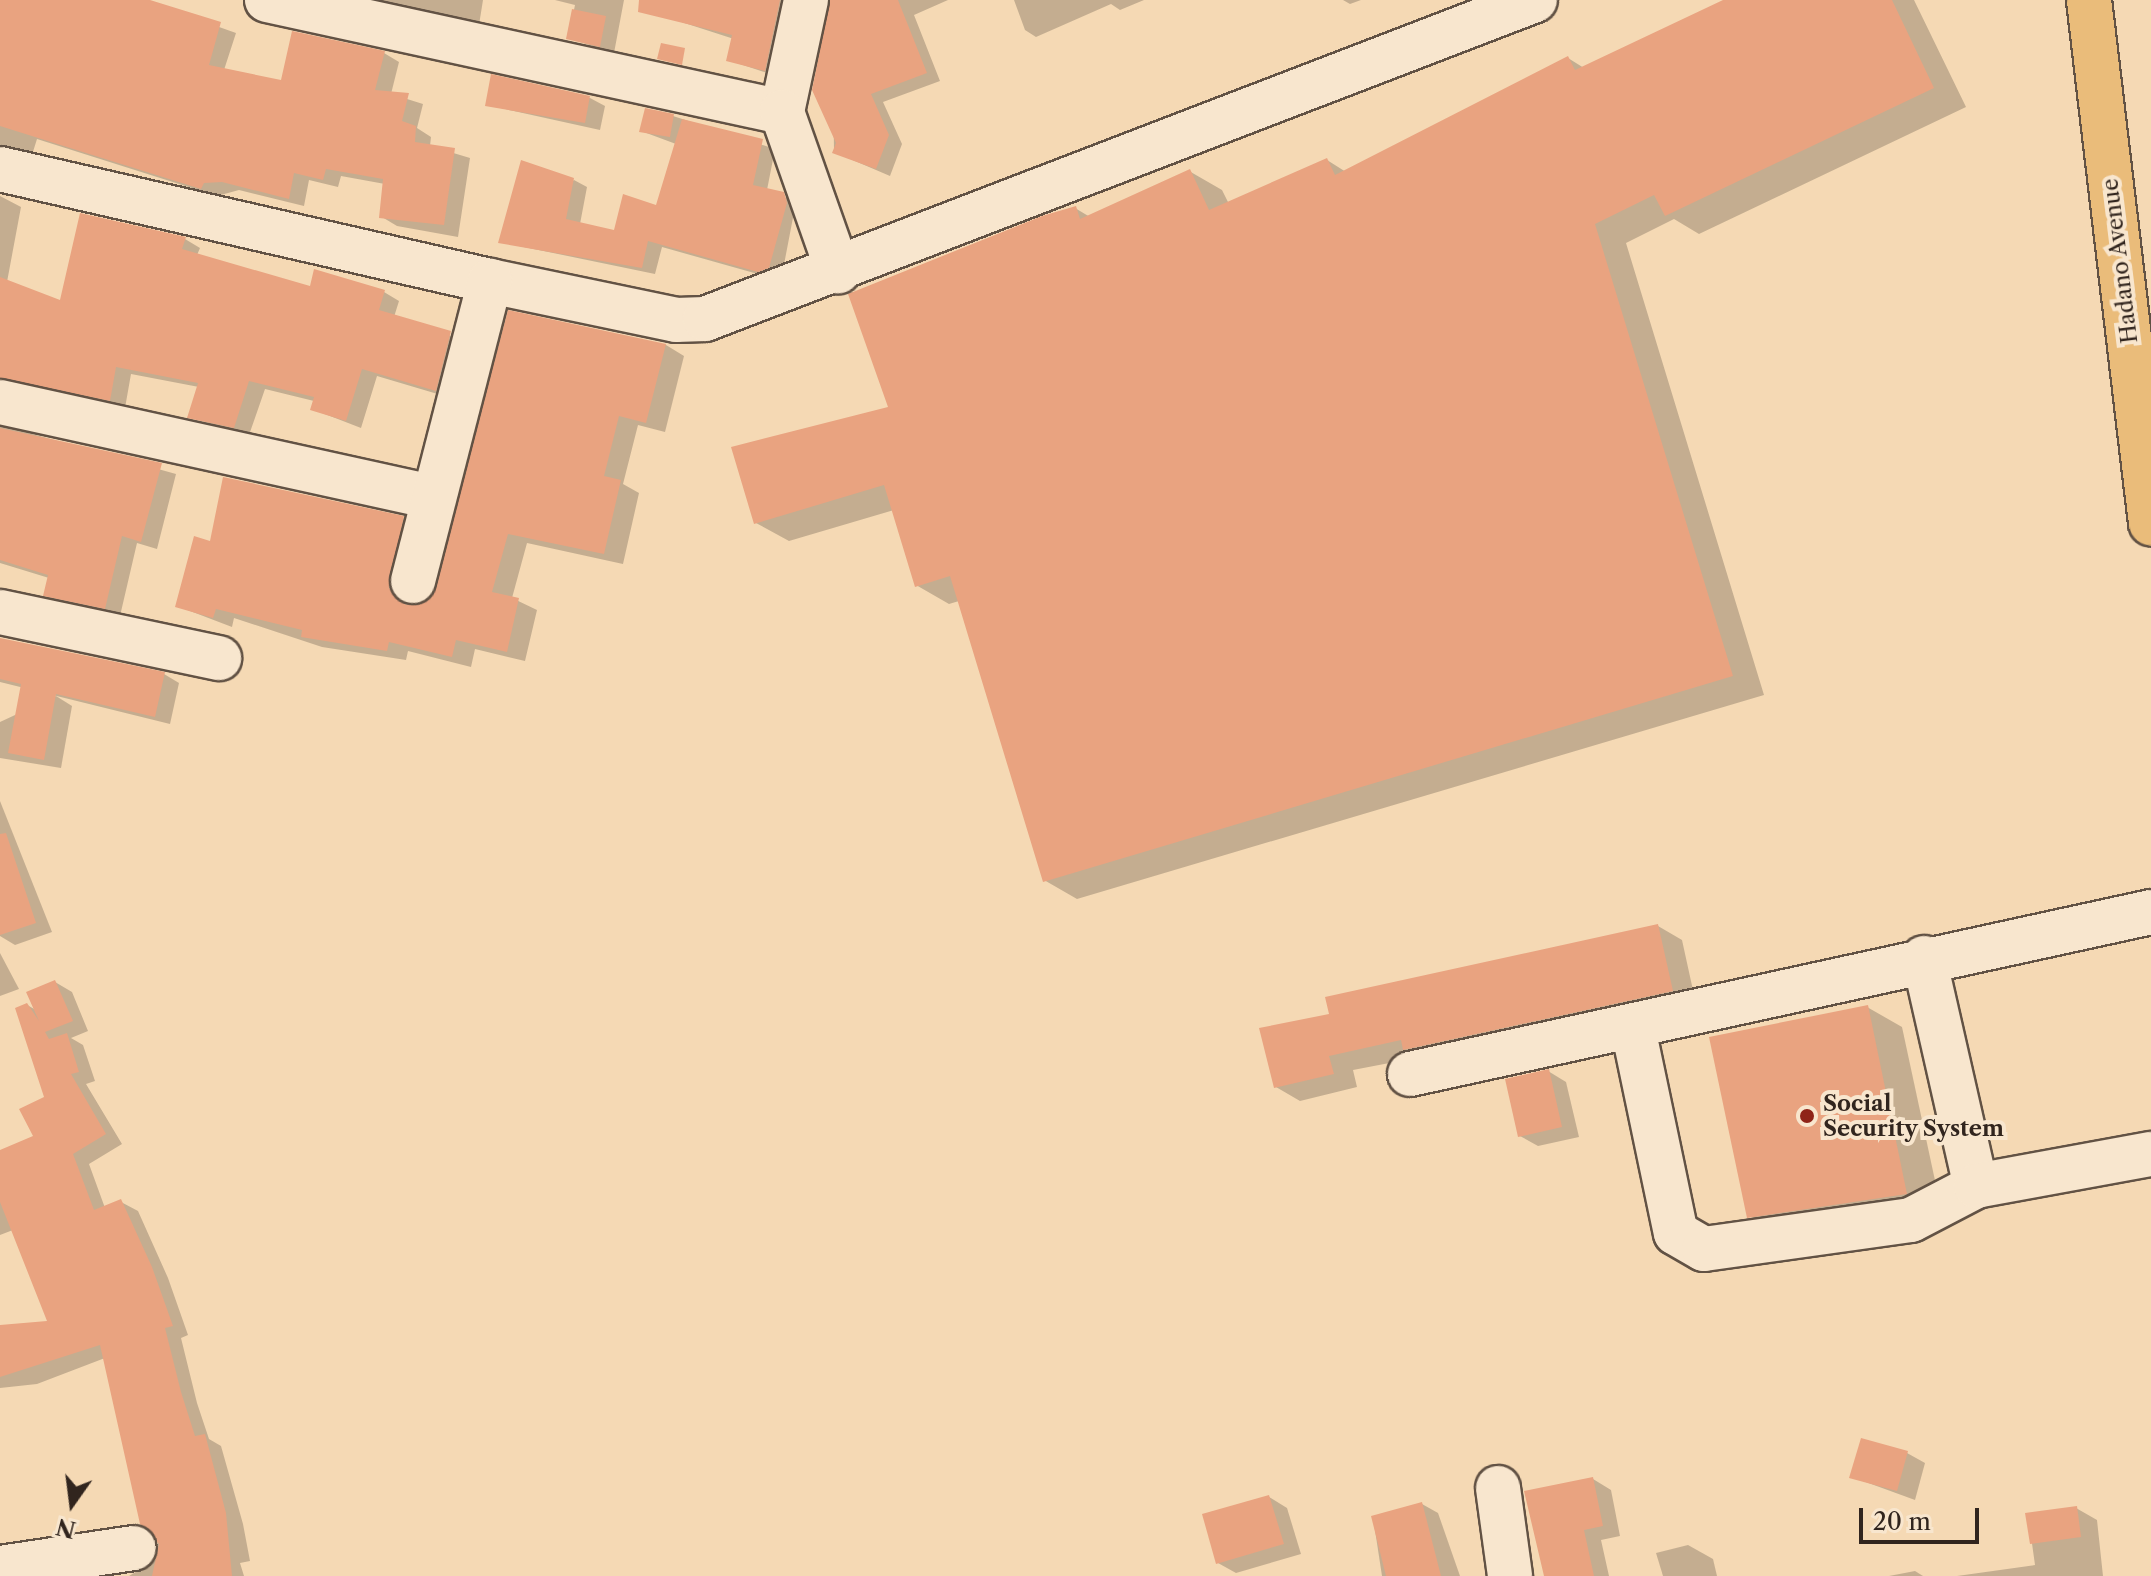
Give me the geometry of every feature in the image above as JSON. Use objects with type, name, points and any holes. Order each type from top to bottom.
[{"type":"main road","name":"Hadano Avenue","points":[[2089,0],[2151,523]]},
{"type":"street","points":[[267,0],[782,112]]},
{"type":"street","points":[[806,0],[782,112],[838,271]]},
{"type":"street","points":[[0,169],[490,281],[676,320],[731,313],[1535,0]]},
{"type":"street","points":[[413,581],[432,497],[490,281]]},
{"type":"street","points":[[0,402],[432,497]]},
{"type":"street","points":[[0,612],[219,658]]},
{"type":"street","points":[[1410,1074],[1633,1028],[1924,958],[2151,912]]},
{"type":"street","points":[[1924,958],[1976,1186]]},
{"type":"street","points":[[1633,1028],[1676,1233],[1690,1245],[1725,1250],[1911,1220],[1976,1186],[2151,1154]]},
{"type":"street","points":[[1498,1488],[1510,1576]]},
{"type":"street","points":[[0,1568],[134,1548]]},
{"type":"building","points":[[0,0],[150,0],[221,22],[209,65],[281,80],[292,31],[385,51],[375,90],[409,93],[402,121],[416,126],[415,142],[455,148],[444,225],[379,218],[383,179],[326,169],[323,180],[294,173],[289,199],[222,182],[204,183],[201,189],[0,126]]},
{"type":"building","points":[[639,0],[780,0],[765,71],[726,61],[732,35],[638,12]]},
{"type":"building","points":[[830,0],[898,0],[927,73],[871,94],[889,135],[876,169],[832,153],[836,143],[812,90]]},
{"type":"building","points":[[1723,0],[1892,0],[1934,88],[1665,216],[1654,195],[1595,224],[1733,676],[1043,882],[950,576],[915,587],[884,485],[754,524],[731,447],[888,407],[848,294],[1042,216],[1076,206],[1080,219],[1190,169],[1209,210],[1327,158],[1335,175],[1568,56],[1575,70]]},
{"type":"building","points":[[572,9],[606,16],[600,47],[566,39]]},
{"type":"building","points":[[661,43],[685,48],[682,65],[657,59]]},
{"type":"building","points":[[491,74],[590,96],[585,123],[485,106]]},
{"type":"building","points":[[645,108],[674,114],[670,137],[639,132]]},
{"type":"building","points":[[682,119],[763,139],[753,185],[784,192],[787,203],[769,268],[758,272],[648,241],[642,268],[498,243],[521,160],[574,178],[566,219],[614,230],[623,194],[656,205]]},
{"type":"building","points":[[80,213],[186,237],[182,249],[310,286],[314,269],[385,290],[379,310],[451,331],[436,391],[362,369],[346,421],[310,410],[314,397],[249,381],[234,428],[187,418],[198,383],[116,367],[110,401],[0,378],[0,277],[60,300]]},
{"type":"building","points":[[508,310],[666,344],[646,423],[619,416],[604,476],[621,480],[604,554],[508,534],[492,592],[519,598],[507,652],[456,640],[452,657],[389,642],[387,651],[301,637],[302,630],[216,609],[213,618],[175,607],[194,536],[210,541],[223,477],[404,516],[389,588],[406,605],[430,599]]},
{"type":"building","points":[[0,428],[162,463],[141,542],[122,536],[105,609],[43,596],[48,575],[0,560]]},
{"type":"building","points":[[0,638],[165,672],[155,717],[56,694],[44,760],[8,753],[21,684],[0,679]]},
{"type":"building","points":[[6,833],[36,923],[0,935],[0,834]]},
{"type":"building","points":[[1658,924],[1673,991],[1403,1050],[1401,1040],[1329,1056],[1334,1074],[1274,1088],[1259,1028],[1329,1014],[1325,997]]},
{"type":"building","points":[[55,980],[73,1021],[45,1032],[49,1039],[67,1033],[79,1072],[71,1074],[106,1134],[73,1154],[94,1210],[121,1199],[152,1267],[173,1326],[165,1328],[181,1392],[195,1436],[205,1434],[226,1513],[232,1576],[152,1576],[159,1544],[140,1524],[100,1345],[0,1377],[0,1325],[47,1321],[0,1202],[0,1150],[33,1136],[19,1109],[44,1097],[15,1008],[27,1003],[39,1021],[26,992]]},
{"type":"building","points":[[1868,1005],[1907,1194],[1747,1218],[1709,1037]]},
{"type":"building","points":[[1549,1069],[1562,1127],[1518,1137],[1505,1079]]},
{"type":"building","points":[[1861,1438],[1908,1451],[1897,1491],[1849,1478]]},
{"type":"building","points":[[1593,1477],[1603,1526],[1584,1530],[1594,1576],[1544,1576],[1524,1491]]},
{"type":"building","points":[[1269,1495],[1284,1544],[1216,1564],[1202,1514]]},
{"type":"building","points":[[1422,1502],[1441,1576],[1386,1576],[1371,1516]]},
{"type":"building","points":[[2077,1506],[2081,1537],[2030,1544],[2025,1513]]},
{"type":"place","name":"Social Security System","points":[[1807,1116]]}]
